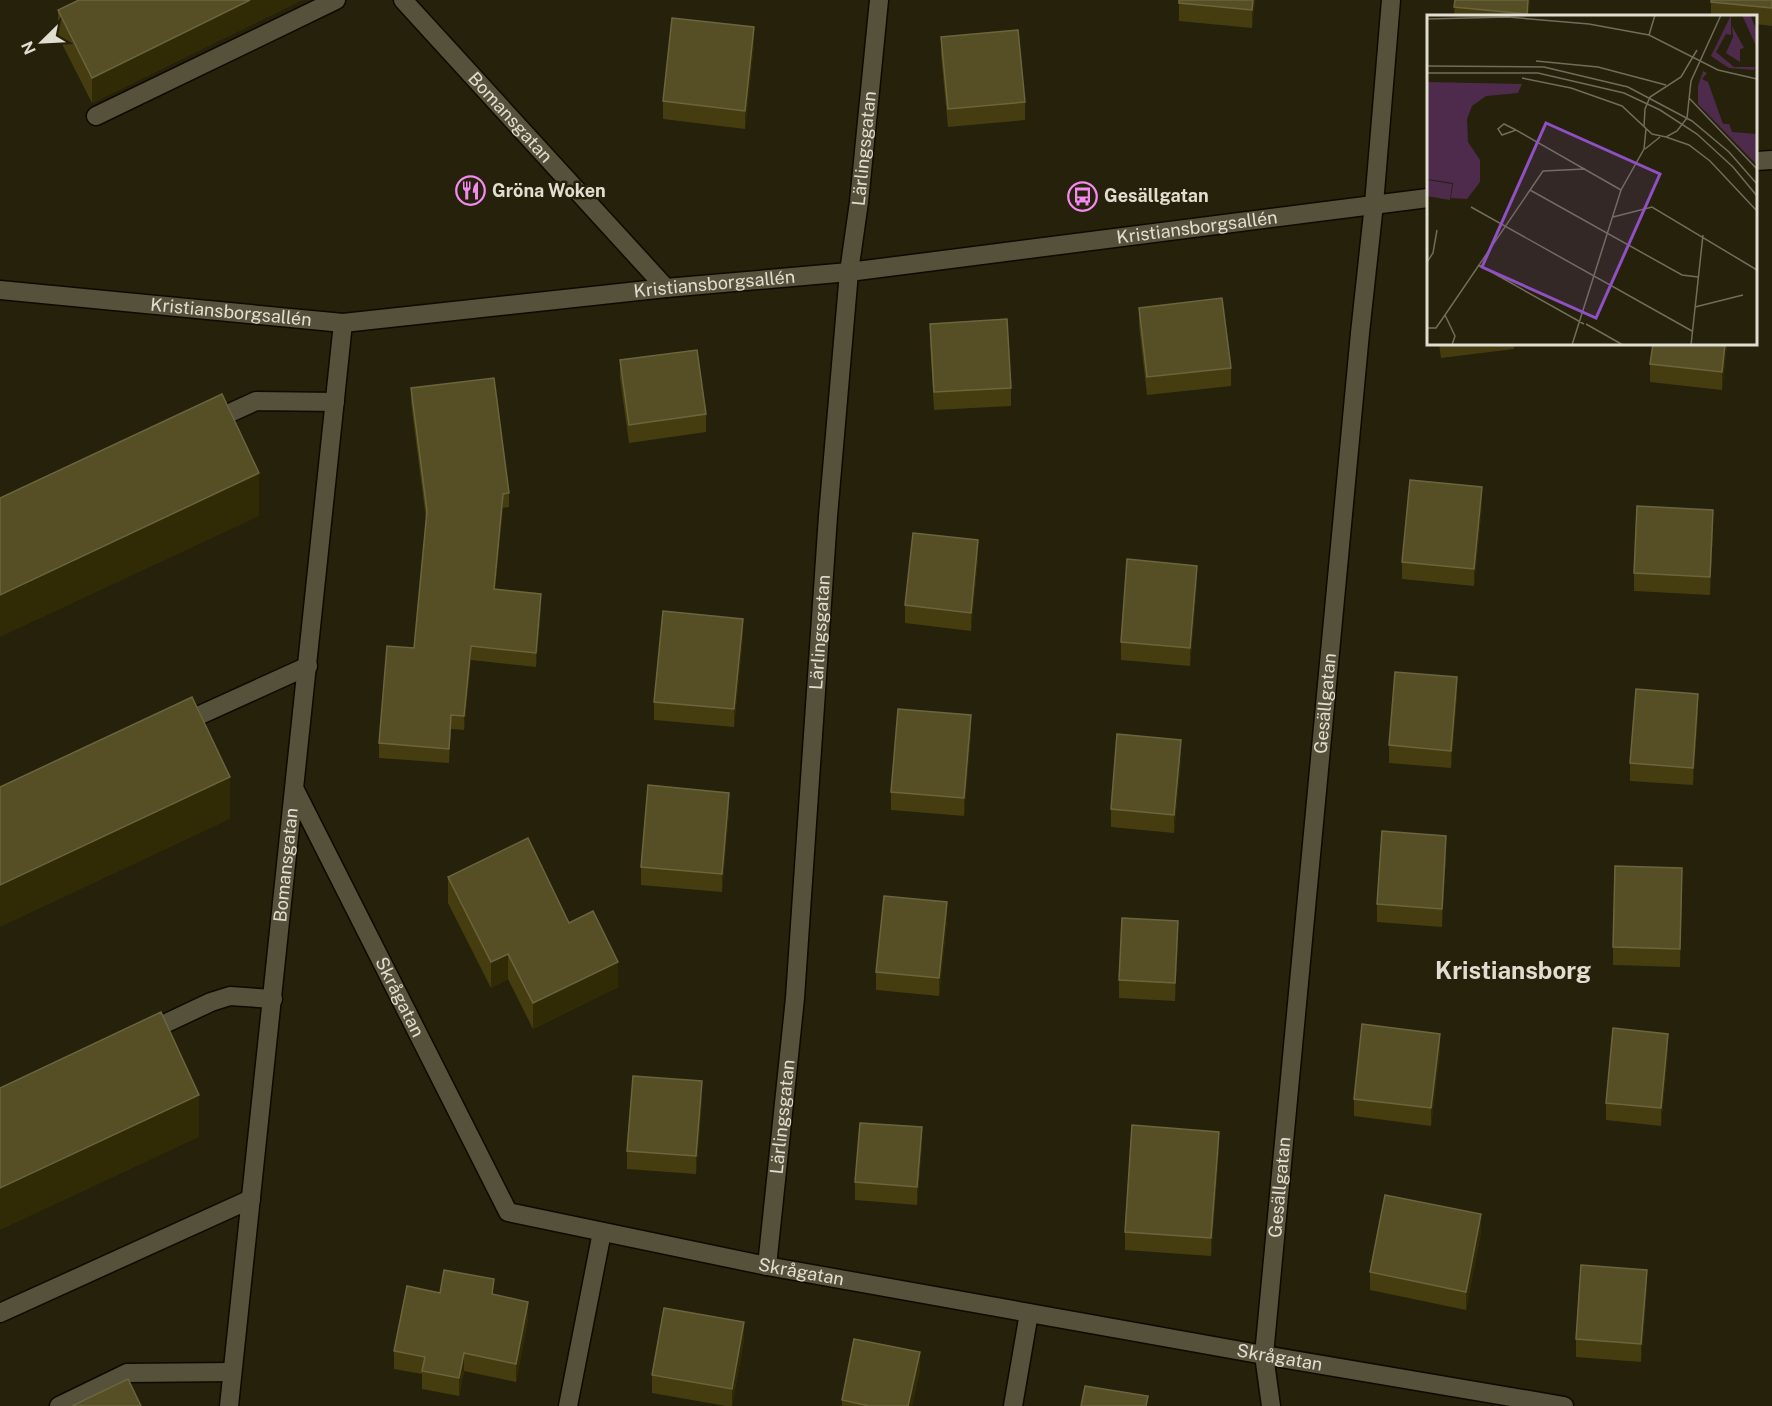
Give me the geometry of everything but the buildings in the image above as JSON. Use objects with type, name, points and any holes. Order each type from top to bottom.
[{"type":"street","points":[[96,116],[336,0]]},
{"type":"street","name":"Bomansgatan","points":[[403,0],[666,288]]},
{"type":"street","name":"Lärlingsgatan","points":[[767,1266],[795,998],[827,528],[849,272],[859,202],[879,0]]},
{"type":"street","name":"Gesällgatan","points":[[1271,1406],[1264,1355],[1374,204],[1391,0]]},
{"type":"street","points":[[1757,162],[1772,160]]},
{"type":"street","name":"Kristiansborgsallén","points":[[0,290],[344,323],[666,288],[849,272],[1427,198]]},
{"type":"street","name":"Bomansgatan","points":[[229,1406],[344,323]]},
{"type":"street","points":[[192,430],[256,401],[335,402]]},
{"type":"street","points":[[159,734],[308,666]]},
{"type":"street","name":"Skrågatan","points":[[295,790],[508,1212],[767,1266],[1564,1406]]},
{"type":"street","points":[[129,1041],[211,1002],[230,996],[273,999]]},
{"type":"street","points":[[0,1313],[251,1199]]},
{"type":"street","points":[[568,1406],[602,1232]]},
{"type":"street","points":[[1013,1406],[1029,1313]]},
{"type":"street","points":[[59,1406],[127,1373],[232,1372]]},
{"type":"place","name":"Gröna Woken","points":[[471,191]]},
{"type":"place","name":"Gesällgatan","points":[[1083,196]]},
{"type":"district","name":"Kristiansborg","points":[[1513,971]]}]
